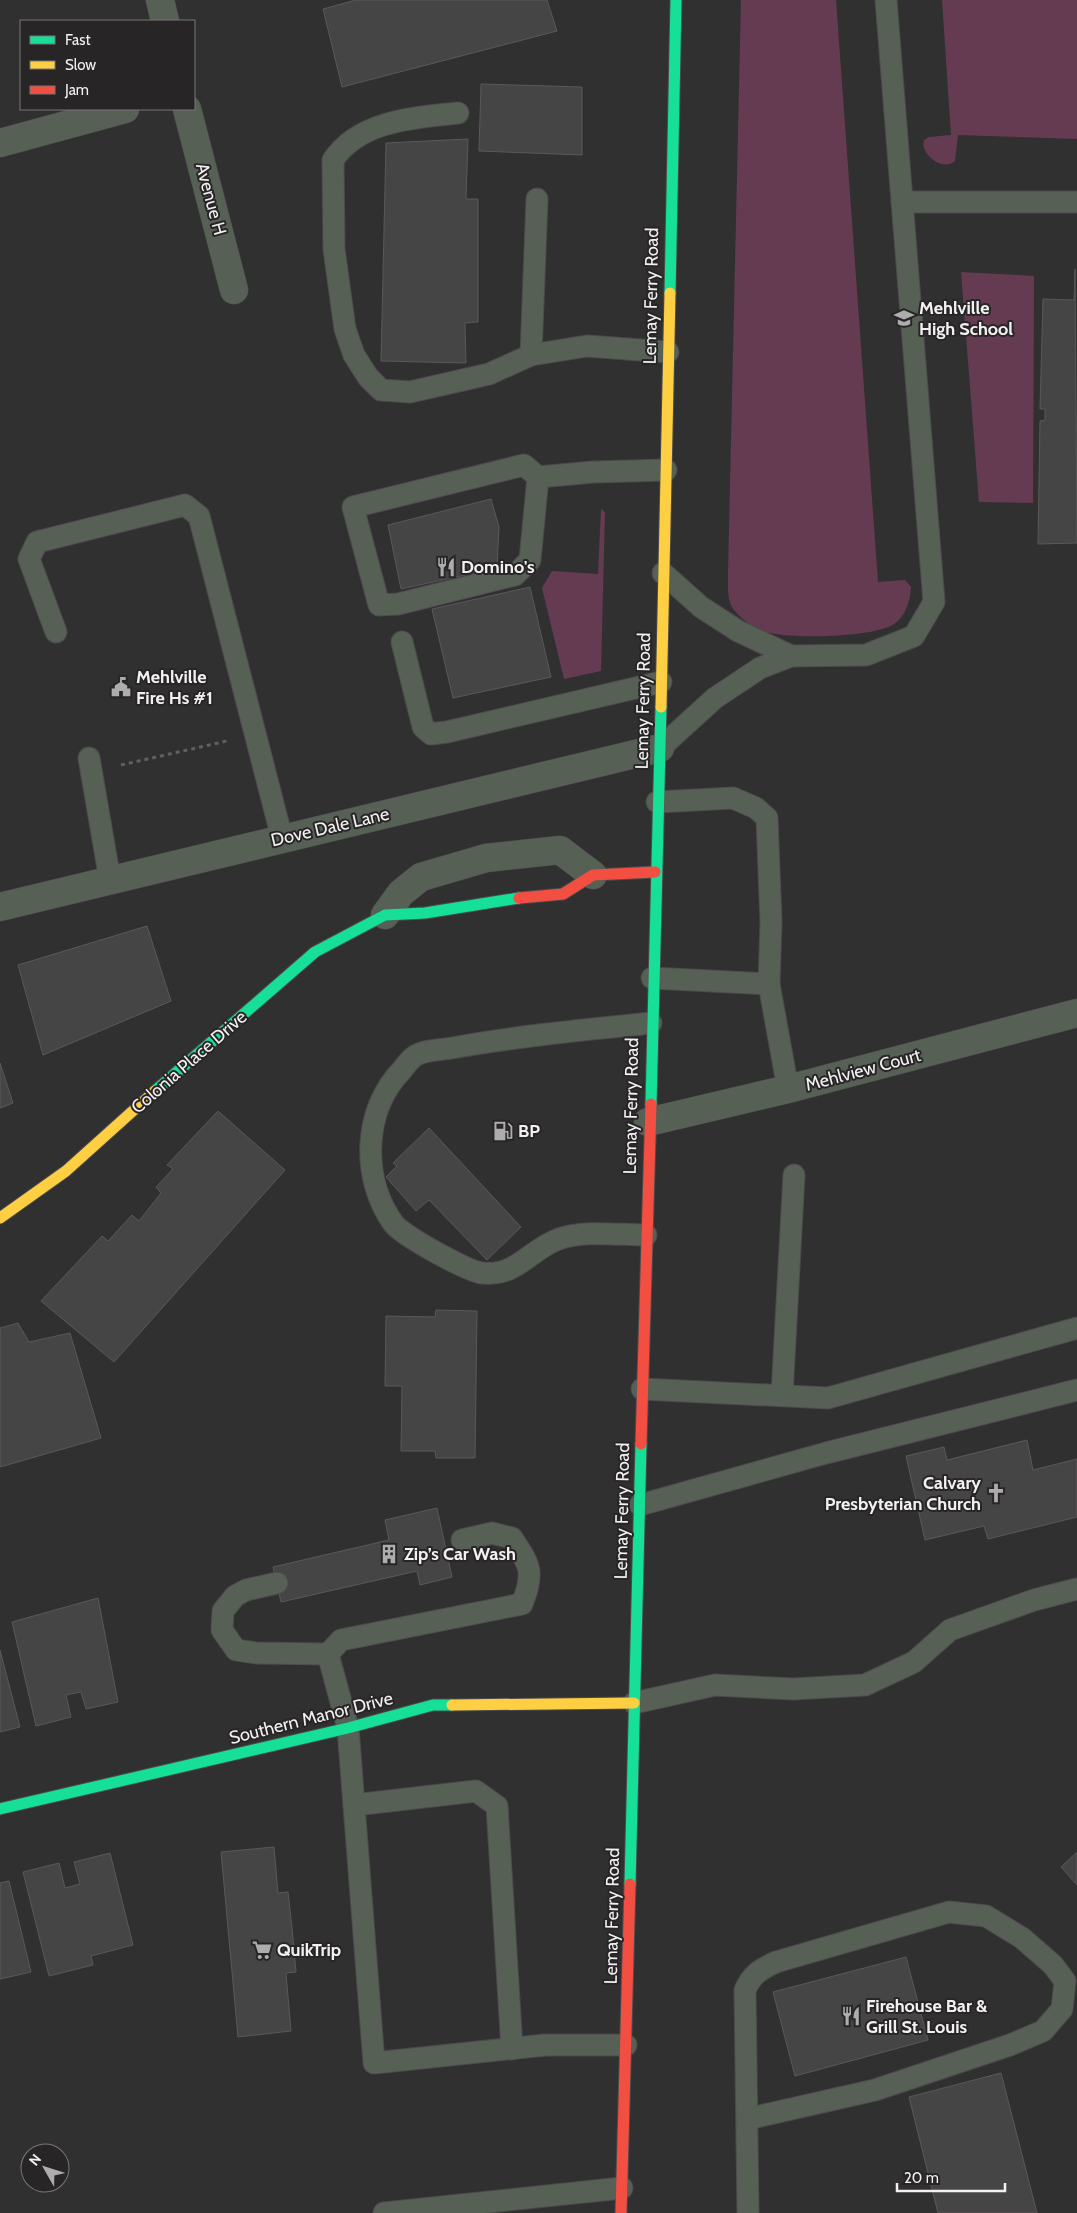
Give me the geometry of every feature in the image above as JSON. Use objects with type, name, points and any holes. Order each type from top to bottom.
[{"type":"main road","name":"Lemay Ferry Road","points":[[621,2213],[640,1506],[650,1023],[660,748],[676,0]]},
{"type":"main road","name":"Colonia Place Drive","points":[[0,1218],[66,1171],[125,1117],[315,952],[385,915],[425,913],[511,899],[563,894],[593,875],[655,872]]},
{"type":"main road","name":"Southern Manor Drive","points":[[0,1809],[348,1728],[433,1706],[634,1703]]},
{"type":"street","points":[[160,0],[165,20]]},
{"type":"street","points":[[0,143],[121,110]]},
{"type":"street","name":"Avenue H","points":[[186,110],[234,290]]},
{"type":"street","name":"Dove Dale Lane","points":[[0,907],[660,748]]},
{"type":"street","name":"Colonia Place Drive","points":[[385,915],[401,893],[421,877],[486,858],[560,850],[593,875]]},
{"type":"street","name":"Mehlview Court","points":[[648,1122],[788,1089],[1077,1014]]},
{"type":"lane","points":[[660,748],[715,698],[760,668],[791,656],[866,655],[914,636],[934,602],[886,0]]},
{"type":"lane","points":[[458,113],[414,118],[364,131],[341,148],[333,160],[334,249],[345,329],[354,355],[368,377],[381,390],[410,392],[490,374],[531,355],[587,346],[668,352]]},
{"type":"lane","points":[[531,355],[537,199]]},
{"type":"lane","points":[[902,202],[1077,202]]},
{"type":"lane","points":[[531,471],[530,560],[514,575],[398,604],[379,605],[352,507],[531,471],[666,470]]},
{"type":"lane","points":[[56,632],[29,559],[37,542],[185,505],[198,516],[282,838]]},
{"type":"lane","points":[[663,573],[709,612],[738,631],[791,656]]},
{"type":"lane","points":[[402,642],[423,726],[431,734],[447,732],[661,682]]},
{"type":"lane","points":[[90,765],[110,880]]},
{"type":"lane","points":[[657,802],[733,798],[756,808],[767,818],[770,922],[769,984],[788,1089]]},
{"type":"lane","points":[[652,978],[769,984]]},
{"type":"lane","points":[[646,1235],[573,1235],[558,1239],[512,1268],[500,1273],[481,1272],[426,1246],[394,1225],[373,1179],[371,1149],[374,1114],[390,1082],[415,1055],[491,1041],[650,1023]]},
{"type":"lane","points":[[782,1395],[794,1175]]},
{"type":"lane","points":[[642,1389],[828,1398],[1077,1328]]},
{"type":"lane","points":[[640,1506],[826,1453],[1077,1390]]},
{"type":"lane","points":[[277,1583],[246,1590],[235,1596],[223,1611],[222,1630],[236,1650],[256,1653],[328,1654],[341,1640],[522,1604],[530,1585],[528,1562],[512,1538],[492,1533],[462,1540]]},
{"type":"lane","points":[[634,1703],[715,1685],[793,1689],[865,1685],[914,1662],[950,1630],[1034,1600],[1077,1589]]},
{"type":"lane","points":[[328,1654],[348,1728],[374,2063],[545,2045],[626,2045]]},
{"type":"lane","points":[[354,1805],[476,1791],[497,1806],[512,2049]]},
{"type":"lane","points":[[747,2119],[875,2090],[1010,2045],[1043,2031],[1062,2009],[1065,1981],[1053,1965],[1022,1938],[993,1920],[986,1916],[949,1912],[776,1962],[760,1969],[750,1979],[745,1990],[748,2213]]},
{"type":"lane","points":[[384,2213],[496,2207],[622,2188]]},
{"type":"path","points":[[90,765],[255,734]]},
{"type":"shaded area","points":[[741,0],[836,0],[878,582],[905,580],[911,587],[907,608],[902,617],[894,624],[883,629],[869,632],[851,635],[793,636],[766,632],[752,626],[743,619],[732,607],[729,600],[728,573]]},
{"type":"shaded area","points":[[942,0],[1077,0],[1077,139],[958,135],[955,161],[950,164],[939,163],[929,156],[925,151],[924,140],[929,137],[951,135]]},
{"type":"shaded area","points":[[961,272],[1034,276],[1033,503],[979,502]]},
{"type":"shaded area","points":[[601,509],[605,512],[601,671],[564,679],[542,588],[552,571],[598,574]]},
{"type":"building","points":[[356,0],[547,0],[557,31],[342,87],[323,9]]},
{"type":"building","points":[[481,84],[582,87],[582,155],[479,151]]},
{"type":"building","points":[[468,139],[466,199],[478,199],[478,322],[465,323],[466,363],[381,361],[386,143]]},
{"type":"building","points":[[1075,269],[1077,543],[1038,544],[1040,421],[1045,420],[1045,409],[1040,409],[1043,299],[1074,300]]},
{"type":"building","points":[[491,499],[499,527],[497,568],[401,589],[388,525]]},
{"type":"building","points":[[530,587],[551,677],[453,698],[432,609]]},
{"type":"building","points":[[147,926],[171,1001],[43,1055],[18,965]]},
{"type":"building","points":[[0,1063],[13,1103],[0,1108]]},
{"type":"building","points":[[218,1111],[285,1170],[114,1362],[41,1301],[102,1236],[108,1241],[132,1215],[139,1221],[161,1193],[156,1187],[173,1169],[167,1165]]},
{"type":"building","points":[[429,1128],[521,1227],[487,1260],[429,1200],[416,1211],[386,1177],[397,1166],[393,1163]]},
{"type":"building","points":[[436,1310],[477,1311],[475,1458],[436,1458],[435,1451],[401,1451],[402,1386],[385,1386],[386,1316],[435,1317]]},
{"type":"building","points":[[18,1323],[29,1342],[70,1333],[101,1438],[0,1467],[0,1328]]},
{"type":"building","name":"Calvary Presbyterian Church","points":[[1027,1440],[1033,1470],[1077,1459],[1077,1517],[988,1539],[984,1526],[925,1540],[906,1456],[944,1447],[947,1460]]},
{"type":"building","name":"Zip’s Car Wash","points":[[437,1508],[452,1577],[420,1585],[417,1571],[281,1602],[273,1567],[389,1540],[385,1520]]},
{"type":"building","points":[[98,1598],[118,1702],[86,1709],[81,1692],[66,1695],[71,1717],[36,1726],[12,1622]]},
{"type":"building","points":[[0,1650],[20,1727],[0,1732]]},
{"type":"building","name":"QuikTrip","points":[[274,1847],[278,1893],[288,1892],[292,1928],[296,1972],[286,1973],[291,2031],[238,2037],[221,1852]]},
{"type":"building","points":[[1077,1852],[1077,1885],[1061,1867]]},
{"type":"building","points":[[110,1853],[133,1945],[91,1956],[93,1965],[49,1976],[23,1872],[59,1863],[65,1888],[80,1884],[74,1862]]},
{"type":"building","points":[[9,1881],[31,1972],[0,1979],[0,1883]]},
{"type":"building","name":"Firehouse Bar & Grill St. Louis","points":[[906,1957],[928,2040],[795,2076],[773,1992]]},
{"type":"building","points":[[1001,2073],[1037,2213],[938,2213],[909,2097]]},
{"type":"traffic: fast","points":[[670,293],[676,0]]},
{"type":"traffic: fast","points":[[651,1104],[661,707]]},
{"type":"traffic: fast","points":[[155,1091],[315,952],[385,915],[425,913],[519,898]]},
{"type":"traffic: fast","points":[[630,1884],[641,1444]]},
{"type":"traffic: fast","points":[[0,1809],[348,1728],[433,1705],[452,1705]]},
{"type":"traffic: slow","points":[[661,707],[670,293]]},
{"type":"traffic: slow","points":[[0,1218],[66,1171],[155,1091]]},
{"type":"traffic: slow","points":[[452,1705],[634,1703]]},
{"type":"traffic: jam","points":[[519,898],[563,894],[593,875],[655,872]]},
{"type":"traffic: jam","points":[[641,1444],[651,1104]]},
{"type":"traffic: jam","points":[[621,2213],[630,1884]]},
{"type":"place","name":"Mehlville High School","points":[[904,318]]},
{"type":"place","name":"Domino's","points":[[446,567]]},
{"type":"place","name":"Mehlville Fire Hs #1","points":[[121,687]]},
{"type":"place","name":"BP","points":[[503,1131]]},
{"type":"place","name":"Calvary Presbyterian Church","points":[[996,1493]]},
{"type":"place","name":"Zip’s Car Wash","points":[[389,1554]]},
{"type":"place","name":"QuikTrip","points":[[262,1950]]},
{"type":"place","name":"Firehouse Bar & Grill St. Louis","points":[[851,2016]]}]
